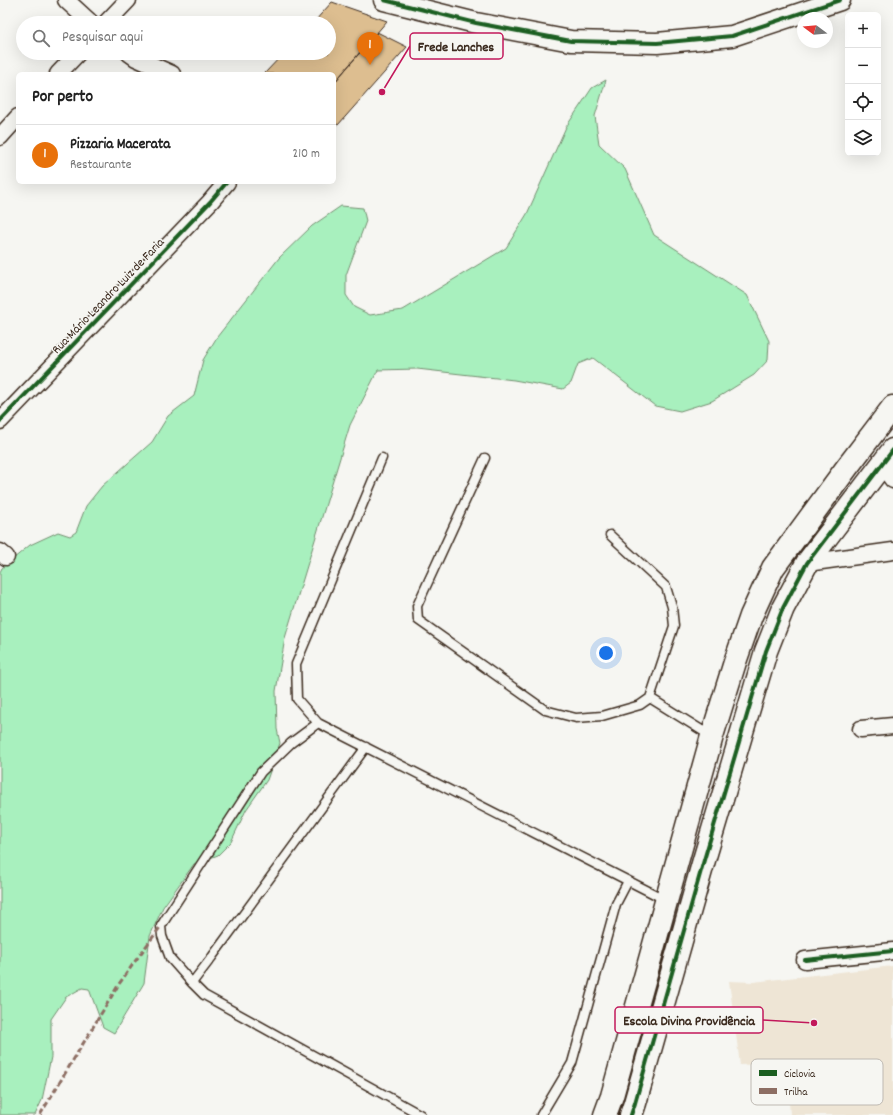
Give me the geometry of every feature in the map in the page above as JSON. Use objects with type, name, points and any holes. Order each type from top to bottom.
[{"type":"main road","points":[[605,1115],[612,1096],[712,736],[751,616],[773,568],[893,407]]},
{"type":"main road","points":[[631,1115],[766,651],[783,608],[807,563],[889,465]]},
{"type":"street","points":[[66,0],[83,16]]},
{"type":"street","points":[[113,16],[128,0]]},
{"type":"street","points":[[384,0],[476,23],[571,41],[657,43],[732,36],[840,0]]},
{"type":"street","points":[[60,72],[71,60]]},
{"type":"street","points":[[140,60],[168,72]]},
{"type":"street","points":[[0,137],[16,119]]},
{"type":"street","name":"Rua Mário Leandro Luiz de Faria","points":[[0,421],[225,184]]},
{"type":"street","points":[[807,563],[893,551]]},
{"type":"street","points":[[861,729],[893,726]]},
{"type":"street","points":[[805,960],[893,951]]},
{"type":"lane","points":[[382,458],[296,664],[298,699],[318,723],[667,900]]},
{"type":"lane","points":[[485,458],[417,606],[418,620],[544,710],[576,718],[602,716],[640,705],[650,698],[674,626],[672,607],[666,587],[610,535]]},
{"type":"lane","points":[[650,698],[712,736]]},
{"type":"lane","points":[[318,723],[291,744],[261,772],[161,926],[162,936],[170,958],[204,995],[421,1115]]},
{"type":"lane","points":[[192,983],[212,958],[366,747]]},
{"type":"lane","points":[[541,1115],[572,1063],[616,904],[628,881]]},
{"type":"shaded area","points":[[893,966],[893,1115],[790,1115],[789,1105],[883,1105],[883,1059],[751,1059],[751,1065],[740,1065],[729,981],[753,982]]},
{"type":"green space","points":[[606,80],[595,116],[599,144],[625,169],[654,235],[747,295],[769,341],[768,360],[754,375],[712,401],[680,411],[655,406],[593,358],[578,364],[571,383],[563,389],[514,380],[417,369],[378,370],[350,425],[285,638],[276,691],[277,729],[280,743],[267,780],[246,810],[231,842],[218,855],[194,864],[163,907],[150,936],[144,983],[114,1033],[103,1027],[89,989],[82,988],[66,997],[51,1019],[51,1057],[42,1100],[35,1115],[0,1115],[0,572],[2,568],[30,545],[58,532],[70,536],[76,532],[86,506],[102,486],[152,442],[168,416],[194,396],[203,360],[217,337],[279,258],[312,226],[341,206],[363,208],[366,221],[346,275],[346,295],[354,307],[370,315],[403,310],[506,248],[527,214],[566,127],[592,88]]},
{"type":"building","points":[[332,2],[387,21],[336,81],[336,72],[266,72],[277,60],[336,60],[336,16],[319,16]]},
{"type":"building","points":[[377,32],[407,47],[338,125],[336,124],[336,81]]},
{"type":"marked path","points":[[40,1115],[119,984],[161,926]]},
{"type":"cycle path","points":[[384,0],[476,23],[571,41],[657,43],[732,36],[840,0]]},
{"type":"cycle path","points":[[0,421],[210,202],[225,184]]},
{"type":"cycle path","points":[[631,1115],[766,651],[783,608],[807,563],[893,450]]},
{"type":"cycle path","points":[[805,960],[893,951]]},
{"type":"place","name":"Pizzaria Macerata","points":[[370,65]]},
{"type":"place","name":"Frede Lanches","points":[[382,92]]},
{"type":"place","name":"Escola Divina Providência","points":[[814,1023]]}]
